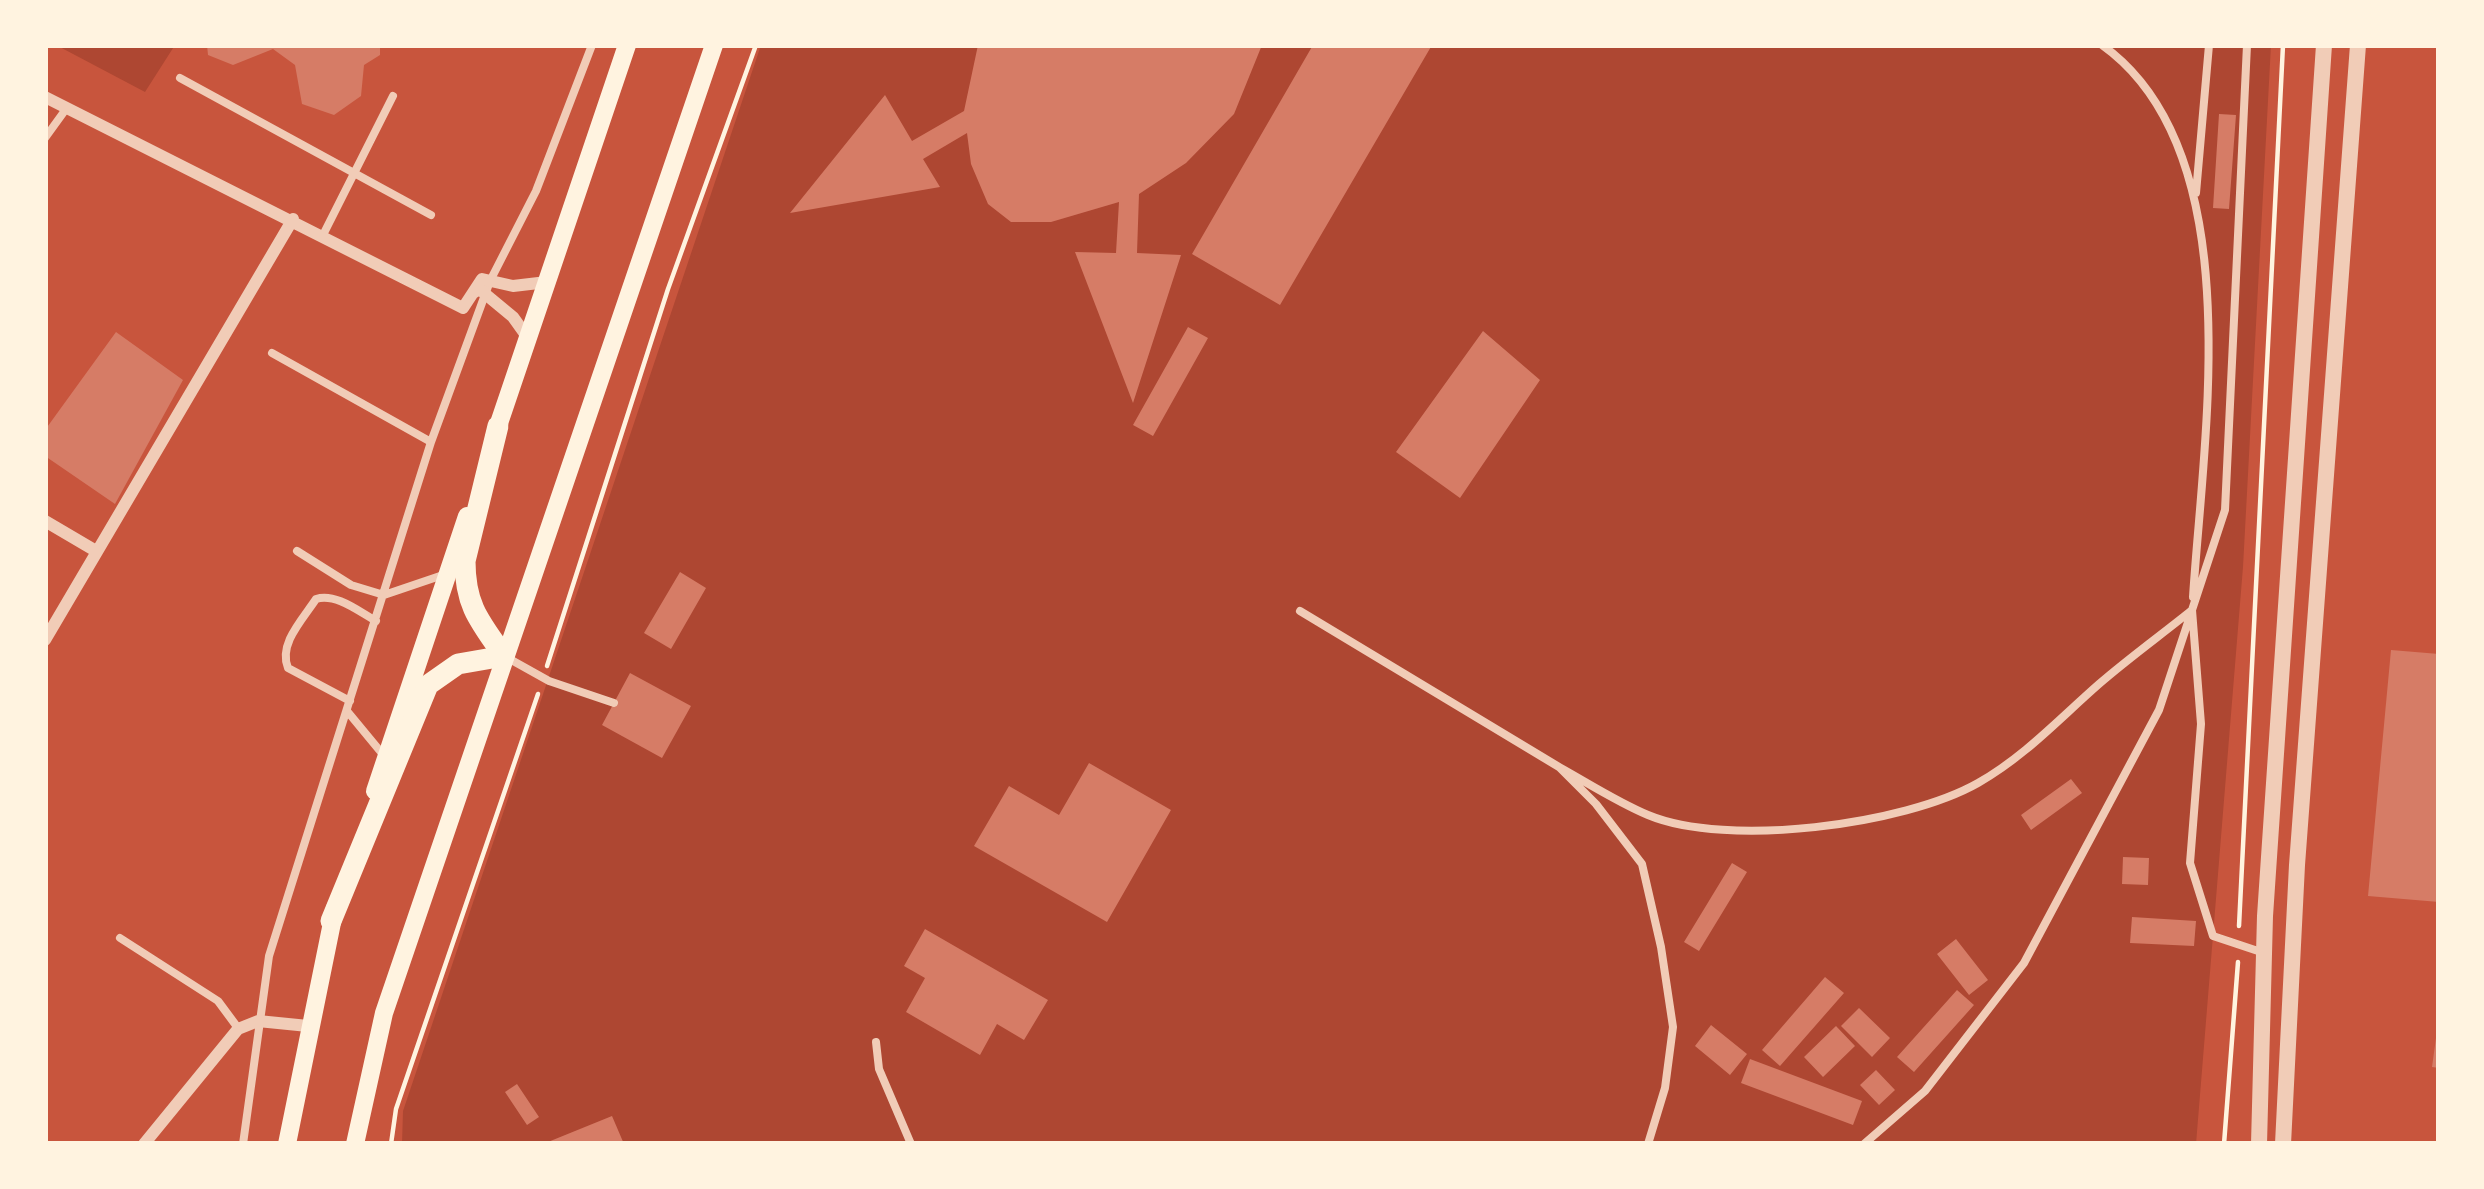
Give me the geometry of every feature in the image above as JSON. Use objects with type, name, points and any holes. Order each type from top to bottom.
[{"type":"main road","points":[[287,1144],[331,921],[627,45]]},
{"type":"main road","points":[[355,1144],[383,1013],[714,45]]},
{"type":"main road","points":[[498,426],[465,561],[465,581],[468,602],[505,656]]},
{"type":"main road","points":[[331,921],[428,685],[458,664],[505,656]]},
{"type":"street","points":[[2259,1144],[2264,953],[2324,45]]},
{"type":"street","points":[[2283,1144],[2297,865],[2357,45]]},
{"type":"street","points":[[45,97],[463,308],[478,288],[547,282]]},
{"type":"street","points":[[45,640],[293,220]]},
{"type":"street","points":[[488,287],[528,338]]},
{"type":"street","points":[[45,521],[96,551]]},
{"type":"street","points":[[2264,953],[2295,956]]},
{"type":"street","points":[[144,1144],[238,1029],[258,1021],[308,1026]]},
{"type":"lane","points":[[243,1144],[269,956],[431,442],[488,287],[536,191],[592,45]]},
{"type":"lane","points":[[2102,45],[2163,111],[2195,196],[2210,285],[2192,610],[2201,724],[2190,863],[2213,936],[2264,953]]},
{"type":"lane","points":[[2195,196],[2209,45]]},
{"type":"lane","points":[[1864,1144],[1925,1091],[2024,963],[2159,710],[2225,510],[2247,45]]},
{"type":"lane","points":[[180,78],[431,214]]},
{"type":"lane","points":[[323,235],[392,96]]},
{"type":"lane","points":[[45,138],[67,108]]},
{"type":"lane","points":[[272,352],[431,442]]},
{"type":"lane","points":[[297,551],[351,585],[384,596],[448,573]]},
{"type":"lane","points":[[376,621],[322,596],[286,647],[284,659],[288,668],[349,706],[386,758]]},
{"type":"lane","points":[[1300,611],[1559,767],[1651,816],[1710,828],[1861,823],[1924,808],[1978,783],[2031,747],[2192,610]]},
{"type":"lane","points":[[2285,634],[2315,637]]},
{"type":"lane","points":[[505,656],[543,677],[614,703]]},
{"type":"lane","points":[[1559,767],[1596,803],[1642,864],[1661,947],[1672,1027],[1665,1088],[1648,1144]]},
{"type":"lane","points":[[120,938],[218,1001],[238,1029]]},
{"type":"lane","points":[[876,1042],[879,1069],[911,1144]]},
{"type":"path","points":[[391,1144],[397,1109],[668,290],[756,45]]},
{"type":"path","points":[[2224,1144],[2283,45]]},
{"type":"shaded area","points":[[56,45],[175,45],[145,92]]},
{"type":"shaded area","points":[[761,45],[2271,45],[2243,567],[2196,1144],[402,1144],[403,1111]]},
{"type":"building","points":[[207,45],[380,45],[380,55],[364,65],[361,96],[334,115],[302,104],[295,65],[273,49],[233,65],[208,55]]},
{"type":"building","points":[[978,45],[1262,45],[1234,114],[1186,163],[1139,194],[1137,253],[1181,255],[1133,403],[1075,252],[1116,253],[1119,202],[1051,222],[1011,222],[988,204],[971,164],[967,133],[923,159],[940,187],[790,213],[885,95],[912,141],[964,111]]},
{"type":"building","points":[[1313,45],[1432,45],[1280,305],[1192,254]]},
{"type":"building","points":[[2219,114],[2236,115],[2229,209],[2213,208]]},
{"type":"building","points":[[1188,327],[1208,338],[1153,436],[1133,425]]},
{"type":"building","points":[[1483,331],[1540,380],[1460,498],[1396,452]]},
{"type":"building","points":[[116,332],[183,380],[115,504],[45,456],[45,430]]},
{"type":"building","points":[[680,572],[706,588],[671,649],[644,633]]},
{"type":"building","points":[[2391,650],[2439,654],[2439,902],[2368,896]]},
{"type":"building","points":[[630,673],[691,706],[662,758],[602,725]]},
{"type":"building","points":[[1089,763],[1171,810],[1107,922],[974,846],[1009,786],[1059,815]]},
{"type":"building","points":[[2071,779],[2082,793],[2031,830],[2021,815]]},
{"type":"building","points":[[2123,857],[2149,858],[2148,885],[2122,884]]},
{"type":"building","points":[[1732,863],[1747,872],[1699,951],[1684,942]]},
{"type":"building","points":[[2132,917],[2196,921],[2194,946],[2130,943]]},
{"type":"building","points":[[925,929],[1048,1000],[1024,1040],[997,1024],[980,1055],[906,1012],[925,978],[904,966]]},
{"type":"building","points":[[1956,939],[1988,980],[1969,995],[1937,954]]},
{"type":"building","points":[[1825,977],[1844,993],[1780,1066],[1762,1050]]},
{"type":"building","points":[[1957,990],[1974,1005],[1914,1072],[1897,1057]]},
{"type":"building","points":[[1859,1008],[1890,1038],[1872,1057],[1841,1026]]},
{"type":"building","points":[[1711,1025],[1747,1054],[1730,1075],[1695,1046]]},
{"type":"building","points":[[1836,1026],[1855,1046],[1823,1077],[1804,1057]]},
{"type":"building","points":[[2439,1038],[2439,1068],[2432,1067]]},
{"type":"building","points":[[1750,1059],[1862,1101],[1853,1125],[1741,1083]]},
{"type":"building","points":[[1876,1070],[1895,1090],[1879,1105],[1860,1085]]},
{"type":"building","points":[[517,1084],[539,1117],[527,1125],[505,1092]]},
{"type":"building","points":[[612,1116],[624,1144],[543,1144]]}]
